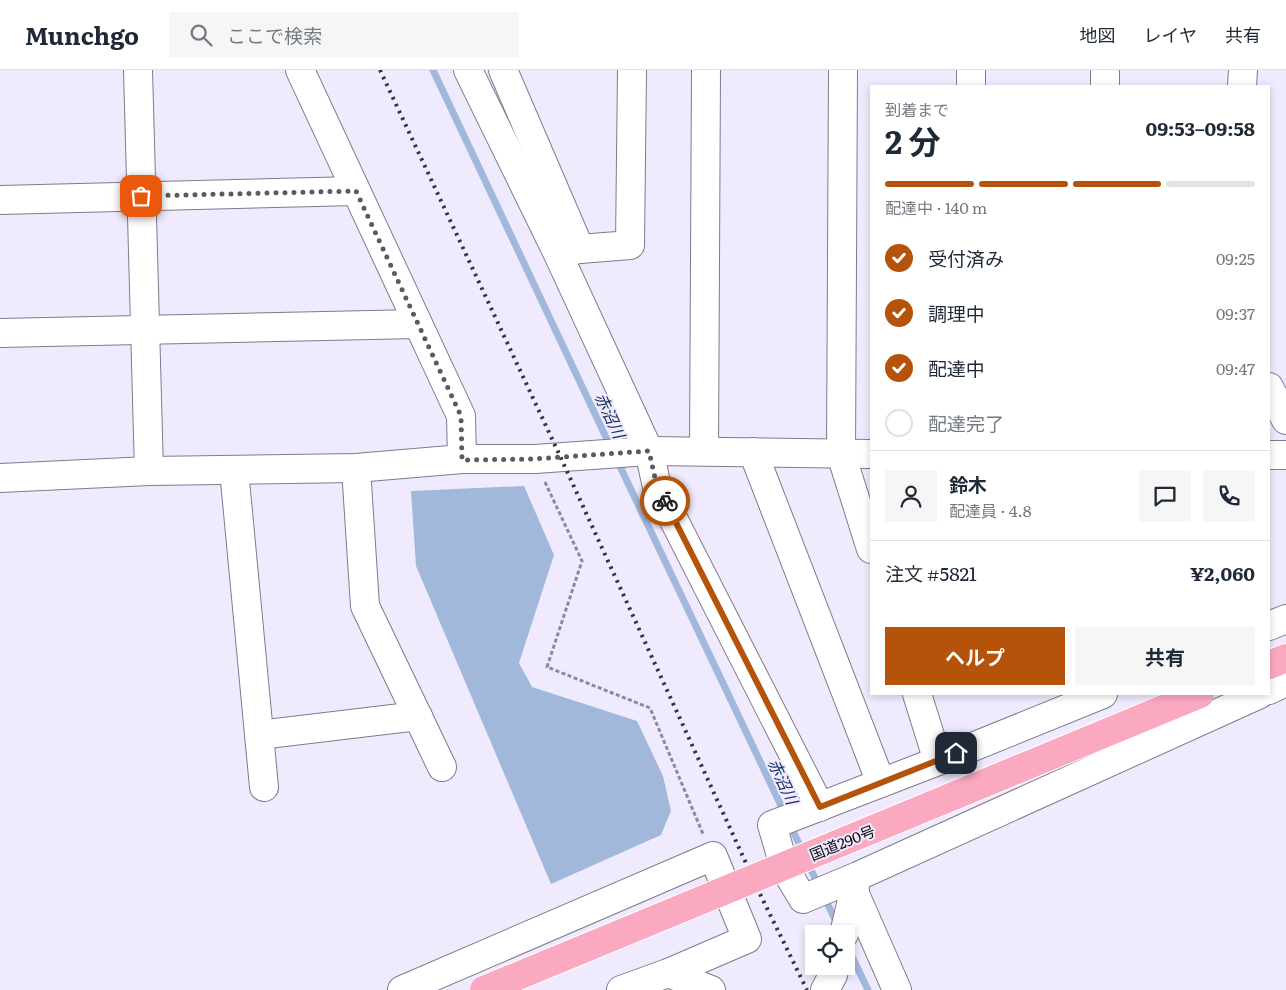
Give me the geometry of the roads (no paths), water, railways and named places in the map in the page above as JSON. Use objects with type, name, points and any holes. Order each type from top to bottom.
[{"type":"highway","name":"国道290号","points":[[484,990],[1198,695]]},
{"type":"street","points":[[138,70],[149,471]]},
{"type":"street","points":[[300,70],[461,416],[462,460]]},
{"type":"street","points":[[468,70],[568,250]]},
{"type":"street","points":[[503,70],[568,250],[649,451],[657,487],[820,807]]},
{"type":"street","points":[[568,250],[630,245],[632,70]]},
{"type":"street","points":[[704,451],[706,70]]},
{"type":"street","points":[[843,70],[841,454],[870,546]]},
{"type":"street","points":[[970,85],[971,70]]},
{"type":"street","points":[[1105,70],[1105,85]]},
{"type":"street","points":[[1242,85],[1243,70]]},
{"type":"street","points":[[0,200],[356,191]]},
{"type":"street","points":[[0,333],[418,324]]},
{"type":"street","points":[[1270,388],[1286,420]]},
{"type":"street","points":[[0,478],[149,471],[356,468],[462,460],[534,459],[649,451],[870,454]]},
{"type":"street","points":[[753,452],[881,783]]},
{"type":"street","points":[[1270,455],[1286,455]]},
{"type":"street","points":[[356,468],[365,606],[442,767]]},
{"type":"street","points":[[234,470],[264,787]]},
{"type":"street","points":[[1270,626],[1286,619]]},
{"type":"street","points":[[1270,688],[1281,666]]},
{"type":"street","points":[[917,695],[938,761]]},
{"type":"street","points":[[1101,695],[938,761],[772,825],[785,869],[803,899],[856,884],[1258,695]]},
{"type":"street","points":[[259,735],[418,716]]},
{"type":"street","points":[[402,990],[713,856],[747,938],[668,973],[621,990]]},
{"type":"street","points":[[846,925],[856,884]]},
{"type":"street","points":[[856,884],[897,990]]},
{"type":"street","points":[[668,973],[711,990]]},
{"type":"street","points":[[825,990],[833,975]]},
{"type":"water","points":[[524,486],[554,555],[519,663],[532,687],[637,721],[663,776],[671,811],[661,835],[551,884],[416,566],[411,491]]},
{"type":"waterway","name":"赤沼川","points":[[433,70],[611,448]]},
{"type":"waterway","name":"赤沼川","points":[[617,460],[785,814]]},
{"type":"waterway","name":"赤沼川","points":[[789,823],[803,852]]},
{"type":"waterway","name":"赤沼川","points":[[807,862],[819,886]]},
{"type":"waterway","name":"赤沼川","points":[[824,896],[837,924]]},
{"type":"waterway","name":"赤沼川","points":[[855,963],[868,990]]},
{"type":"railway","points":[[380,70],[560,456],[761,896],[807,990]]}]
